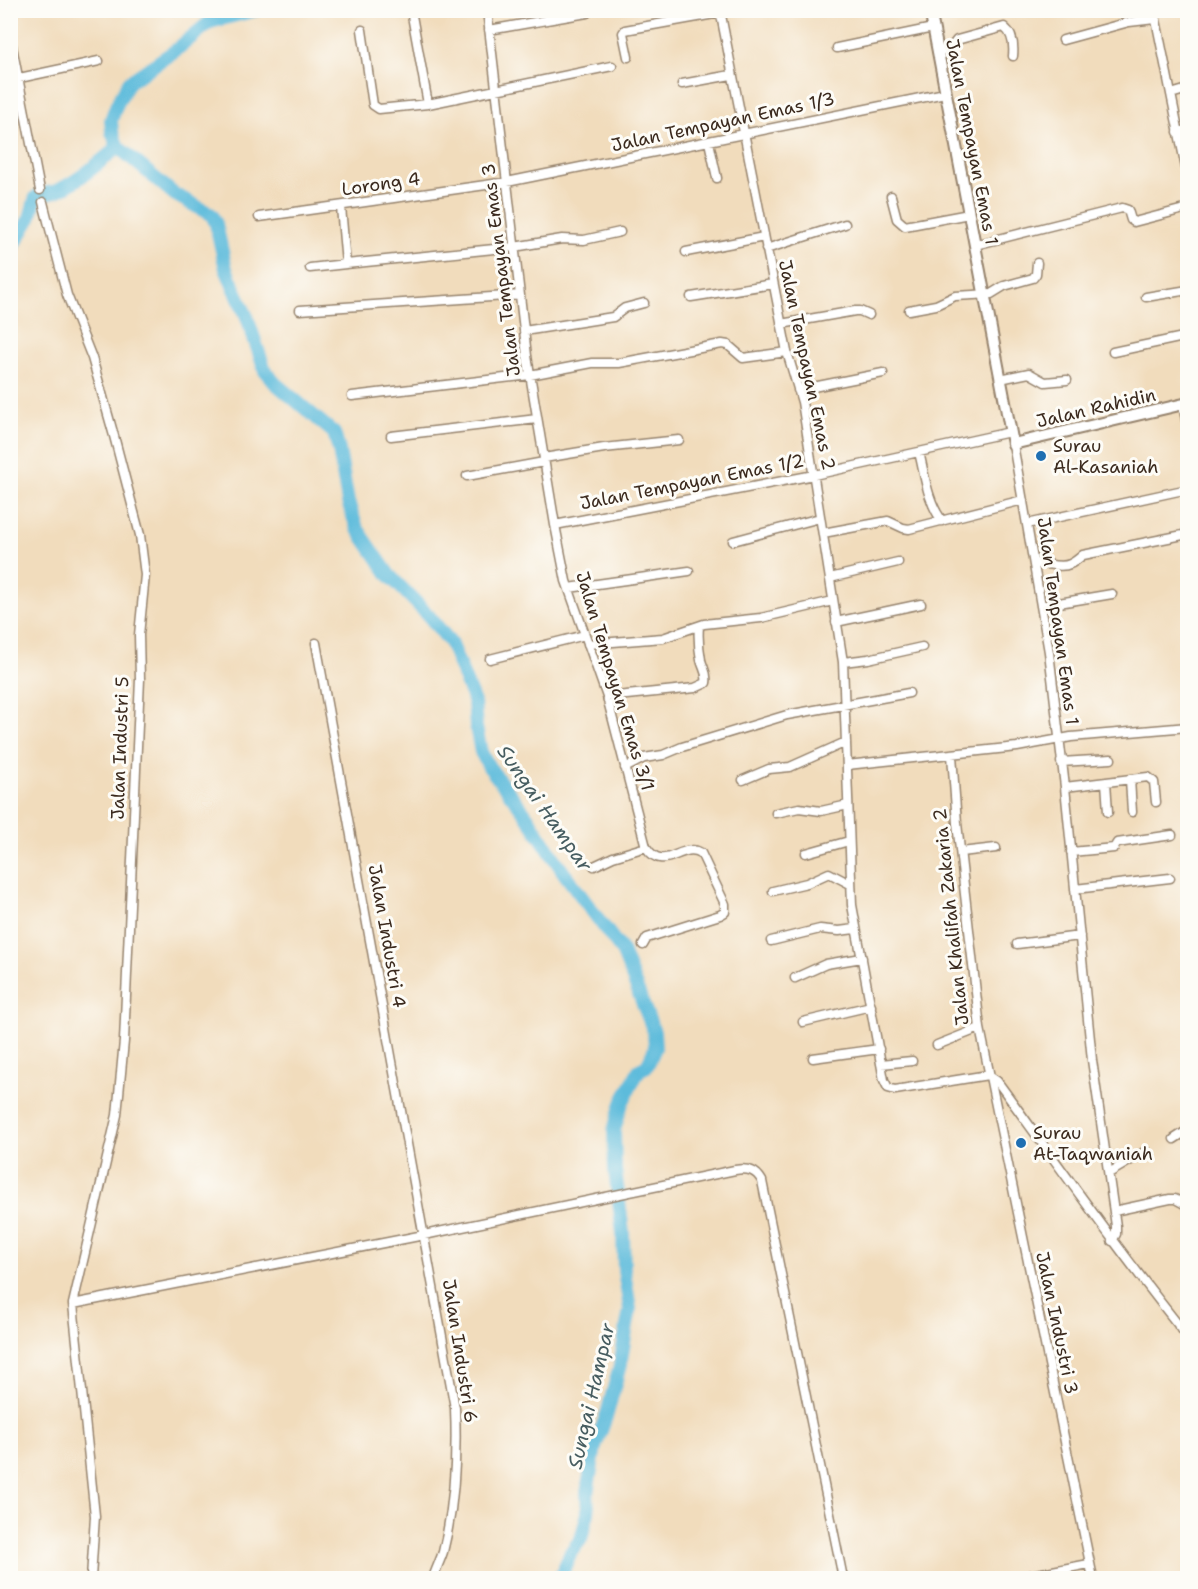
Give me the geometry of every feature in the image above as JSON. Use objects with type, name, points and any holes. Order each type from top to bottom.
[{"type":"street","points":[[411,10],[428,104]]},
{"type":"street","name":"Jalan Tempayan Emas 3","points":[[487,10],[524,331],[555,525]]},
{"type":"street","name":"Jalan Tempayan Emas 1","points":[[930,10],[1013,444],[1049,652],[1092,1060],[1117,1232],[1112,1241]]},
{"type":"street","points":[[628,57],[623,33],[625,30],[720,12]]},
{"type":"street","name":"Jalan Tempayan Emas 2","points":[[720,12],[787,352],[802,402],[830,578],[843,662],[850,884],[855,929],[886,1084],[888,1088],[895,1090],[988,1075]]},
{"type":"street","points":[[489,30],[587,13]]},
{"type":"street","points":[[1063,40],[1154,15],[1171,94],[1183,131],[1188,178]]},
{"type":"street","points":[[938,51],[952,48],[957,40],[1005,27],[1010,33],[1013,56]]},
{"type":"street","points":[[837,48],[933,28]]},
{"type":"street","points":[[362,30],[374,105],[379,109],[428,104],[612,66]]},
{"type":"street","points":[[10,36],[15,79],[40,190]]},
{"type":"street","points":[[15,79],[99,61]]},
{"type":"street","points":[[682,84],[731,75]]},
{"type":"street","points":[[1171,94],[1188,89]]},
{"type":"street","name":"Jalan Tempayan Emas 1/3","points":[[507,182],[945,93]]},
{"type":"street","points":[[709,142],[717,178]]},
{"type":"street","name":"Lorong 4","points":[[259,218],[507,182]]},
{"type":"street","points":[[891,196],[897,219],[905,226],[969,214]]},
{"type":"street","name":"Jalan Industri 5","points":[[43,202],[68,295],[92,358],[114,436],[140,535],[145,575],[139,635],[140,679],[119,1096],[117,1115],[73,1304]]},
{"type":"street","points":[[341,207],[346,264]]},
{"type":"street","points":[[975,244],[1122,207],[1128,210],[1134,222],[1188,208]]},
{"type":"street","points":[[766,249],[845,225]]},
{"type":"street","points":[[310,268],[514,248],[562,239],[584,240],[620,232]]},
{"type":"street","points":[[686,252],[764,237]]},
{"type":"street","points":[[909,310],[936,305],[956,296],[991,294],[1001,287],[1033,278],[1036,274],[1037,263]]},
{"type":"street","points":[[691,297],[773,284]]},
{"type":"street","points":[[1146,297],[1188,290]]},
{"type":"street","points":[[300,310],[520,295]]},
{"type":"street","points":[[524,331],[613,317],[625,308],[644,303]]},
{"type":"street","points":[[782,324],[855,311],[869,315]]},
{"type":"street","points":[[1113,352],[1188,336]]},
{"type":"street","points":[[351,396],[530,375],[592,363],[619,363],[722,344],[728,345],[743,358],[787,352]]},
{"type":"street","points":[[798,390],[883,373]]},
{"type":"street","points":[[1000,379],[1029,373],[1045,382],[1067,380]]},
{"type":"street","points":[[1185,404],[1188,430]]},
{"type":"street","name":"Jalan Rahidin","points":[[1013,444],[1185,404]]},
{"type":"street","points":[[391,436],[537,419]]},
{"type":"street","name":"Jalan Tempayan Emas 1/2","points":[[555,525],[814,475],[1010,432]]},
{"type":"street","points":[[467,476],[604,448],[680,440]]},
{"type":"street","points":[[919,452],[933,509],[942,520]]},
{"type":"street","points":[[1027,524],[1188,489]]},
{"type":"street","points":[[823,533],[888,521],[909,529],[1023,500]]},
{"type":"street","points":[[733,541],[820,518]]},
{"type":"street","name":"Jalan Tempayan Emas 3/1","points":[[555,525],[569,588],[607,697],[646,847]]},
{"type":"street","points":[[1034,563],[1043,562],[1062,566],[1071,564],[1083,555],[1188,534]]},
{"type":"street","points":[[830,578],[898,562]]},
{"type":"street","points":[[569,588],[689,571]]},
{"type":"street","points":[[1041,606],[1112,594]]},
{"type":"street","points":[[490,659],[586,640],[663,638],[699,626],[761,618],[833,601]]},
{"type":"street","points":[[836,622],[921,604]]},
{"type":"street","points":[[607,697],[695,688],[706,683],[706,670],[701,661],[698,637],[699,626]]},
{"type":"street","name":"Jalan Industri 4","points":[[316,643],[424,1235]]},
{"type":"street","points":[[843,662],[922,647]]},
{"type":"street","points":[[625,768],[644,758],[663,755],[787,715],[909,693]]},
{"type":"street","points":[[847,765],[952,755],[1071,737],[1188,727]]},
{"type":"street","points":[[743,780],[769,769],[790,767],[846,742]]},
{"type":"street","name":"Jalan Khalifah Zakaria 2","points":[[952,755],[980,1028],[988,1075]]},
{"type":"street","points":[[1061,762],[1112,759]]},
{"type":"street","points":[[1065,788],[1148,777],[1153,779],[1156,802]]},
{"type":"street","points":[[1130,779],[1132,812]]},
{"type":"street","points":[[1106,782],[1108,812]]},
{"type":"street","points":[[776,813],[799,808],[821,811],[848,805]]},
{"type":"street","points":[[1071,852],[1113,848],[1117,843],[1172,835]]},
{"type":"street","points":[[806,853],[849,841]]},
{"type":"street","points":[[594,866],[613,857],[646,847],[654,857],[660,859],[689,850],[701,853],[726,908],[720,915],[647,938],[643,945]]},
{"type":"street","points":[[961,852],[996,848]]},
{"type":"street","points":[[773,891],[807,883],[829,873],[850,884]]},
{"type":"street","points":[[1075,889],[1170,878]]},
{"type":"street","points":[[771,941],[820,929],[839,931],[855,929]]},
{"type":"street","points":[[1017,944],[1080,936]]},
{"type":"street","points":[[795,978],[826,964],[862,958]]},
{"type":"street","points":[[803,1022],[871,1006]]},
{"type":"street","points":[[937,1045],[980,1028]]},
{"type":"street","points":[[813,1058],[879,1048]]},
{"type":"street","points":[[881,1064],[912,1061]]},
{"type":"street","points":[[988,1075],[997,1081],[1041,1139],[1112,1241],[1188,1337]]},
{"type":"street","name":"Jalan Industri 3","points":[[988,1075],[1093,1578]]},
{"type":"street","points":[[1174,1139],[1188,1130]]},
{"type":"street","points":[[1108,1173],[1146,1151]]},
{"type":"street","points":[[91,1578],[95,1516],[73,1304],[744,1169],[759,1175],[762,1181],[843,1578]]},
{"type":"street","points":[[1114,1211],[1170,1199],[1175,1199],[1188,1206]]},
{"type":"street","name":"Jalan Industri 6","points":[[424,1235],[455,1408],[455,1492],[442,1555],[433,1578]]},
{"type":"street","points":[[1179,1327],[1188,1320]]},
{"type":"street","points":[[1016,1578],[1089,1563]]},
{"type":"waterway","points":[[10,252],[30,218],[36,197],[67,186],[118,147],[112,132],[111,120],[129,82],[176,50],[210,22],[256,10]]},
{"type":"waterway","name":"Sungai Hampar","points":[[118,147],[174,194],[212,215],[226,269],[247,317],[265,371],[275,383],[334,433],[348,502],[357,528],[389,575],[428,615],[450,642],[474,702],[481,752],[489,767],[525,813],[564,873],[622,951],[654,1032],[655,1048],[647,1066],[639,1070],[622,1103],[614,1130],[615,1170],[623,1233],[624,1271],[630,1309],[620,1365],[607,1414],[595,1447],[587,1493],[588,1513],[581,1539],[571,1552],[560,1578]]},
{"type":"place","name":"Surau Al-Kasaniah","points":[[1041,456]]},
{"type":"place","name":"Surau At-Taqwaniah","points":[[1021,1143]]}]
